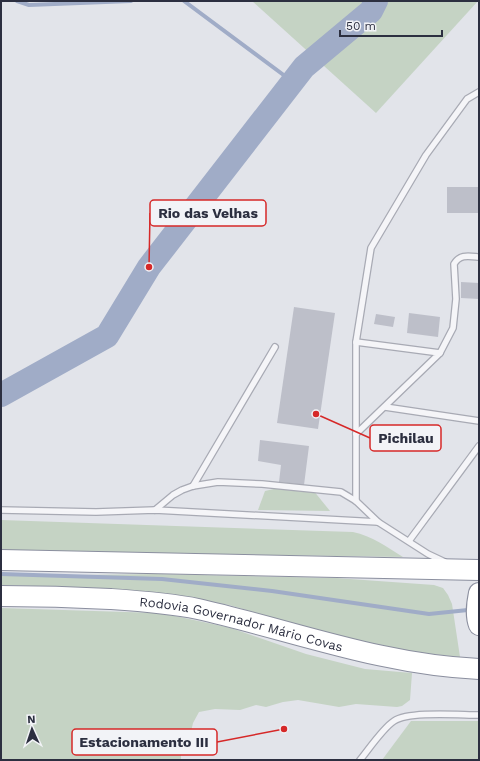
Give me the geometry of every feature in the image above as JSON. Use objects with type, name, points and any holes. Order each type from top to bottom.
[{"type":"highway","points":[[1,560],[472,570]]},
{"type":"highway","points":[[479,593],[477,604],[477,621],[479,625]]},
{"type":"highway","name":"Rodovia Governador Mário Covas","points":[[1,596],[90,598],[164,603],[197,609],[388,658],[479,669]]},
{"type":"lane","points":[[356,501],[356,342],[370,248],[426,155],[467,99],[479,92]]},
{"type":"lane","points":[[356,434],[440,353],[453,328],[456,299],[454,264],[457,259],[463,256],[479,257]]},
{"type":"lane","points":[[356,342],[440,353]]},
{"type":"lane","points":[[193,486],[275,347]]},
{"type":"lane","points":[[385,407],[479,421]]},
{"type":"lane","points":[[409,541],[479,446]]},
{"type":"lane","points":[[155,510],[173,495],[193,486],[218,482],[304,487],[341,492],[356,501],[378,522],[428,554],[472,570]]},
{"type":"lane","points":[[1,510],[96,512],[155,510],[378,522]]},
{"type":"lane","points":[[360,760],[388,725],[401,718],[420,715],[479,715]]},
{"type":"green space","points":[[252,1],[478,1],[376,113]]},
{"type":"green space","points":[[278,488],[313,490],[330,511],[258,510],[265,491]]},
{"type":"green space","points":[[1,520],[353,532],[373,539],[403,557],[1,551]]},
{"type":"green space","points":[[156,574],[336,578],[434,585],[443,588],[452,604],[460,657],[404,651],[351,640],[229,605],[167,594],[102,588],[1,585],[1,576]]},
{"type":"green space","points":[[1,608],[157,613],[231,628],[306,654],[365,669],[412,673],[410,700],[402,706],[397,707],[356,704],[339,707],[298,700],[283,702],[266,707],[256,705],[240,710],[215,709],[199,712],[181,754],[181,760],[1,760]]},
{"type":"green space","points":[[411,721],[479,721],[479,760],[382,760]]},
{"type":"building","points":[[447,187],[479,187],[479,213],[447,213]]},
{"type":"building","points":[[461,282],[479,283],[479,299],[461,298]]},
{"type":"building","points":[[294,307],[335,313],[318,429],[277,423]]},
{"type":"building","points":[[409,313],[440,317],[438,337],[407,333]]},
{"type":"building","points":[[376,314],[395,317],[393,327],[374,324]]},
{"type":"building","points":[[260,440],[309,446],[304,485],[279,482],[281,465],[258,461]]},
{"type":"waterway","points":[[17,1],[29,5],[131,1]]},
{"type":"waterway","points":[[184,1],[293,82]]},
{"type":"waterway","points":[[1,395],[107,336],[149,267],[304,67],[371,11],[376,1]]},
{"type":"waterway","points":[[1,574],[162,579],[272,591],[429,614],[468,610]]},
{"type":"place","name":"Rio das Velhas","points":[[149,267]]},
{"type":"place","name":"Pichilau","points":[[316,414]]},
{"type":"place","name":"Estacionamento III","points":[[284,729]]}]
